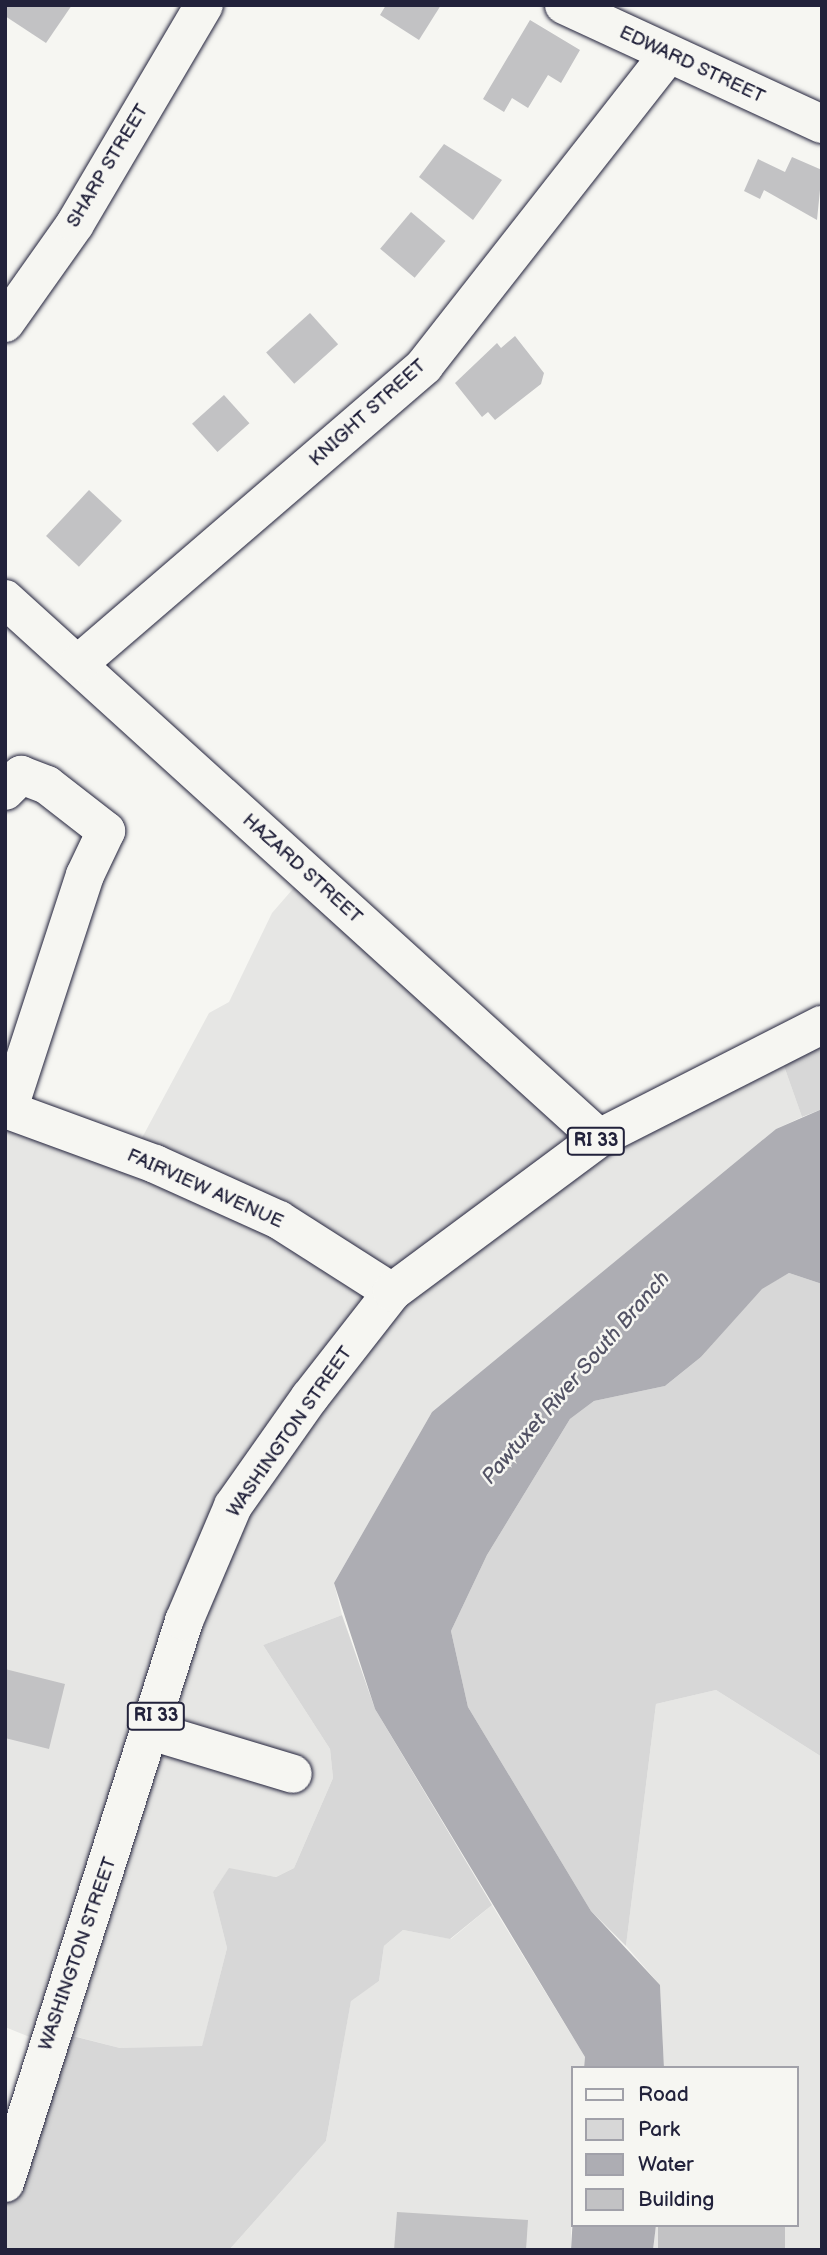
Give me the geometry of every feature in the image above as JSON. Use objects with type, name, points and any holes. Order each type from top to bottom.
[{"type":"street","name":"SHARP STREET","points":[[5,323],[75,224],[204,5]]},
{"type":"street","name":"EDWARD STREET","points":[[564,5],[822,124]]},
{"type":"street","name":"KNIGHT STREET","points":[[78,664],[424,366],[668,55]]},
{"type":"street","name":"HAZARD STREET","points":[[5,599],[599,1138]]},
{"type":"street","points":[[5,791],[21,775],[47,785],[106,831],[85,875],[7,1110]]},
{"type":"street","name":"WASHINGTON STREET","points":[[5,2183],[184,1621],[233,1506],[393,1292],[599,1138],[822,1025]]},
{"type":"street","name":"FAIRVIEW AVENUE","points":[[7,1110],[155,1164],[279,1220],[393,1292]]},
{"type":"street","points":[[151,1731],[293,1774]]},
{"type":"shaded area","points":[[305,875],[591,1132],[743,1068],[784,1066],[802,1117],[776,1129],[432,1412],[334,1583],[342,1615],[263,1645],[330,1749],[333,1778],[294,1868],[276,1877],[229,1869],[213,1892],[227,1948],[202,2047],[120,2048],[54,2031],[42,2042],[5,2027],[5,1106],[136,1149],[209,1013],[229,1002],[272,913]]},
{"type":"shaded area","points":[[716,1690],[822,1757],[822,2250],[653,2250],[656,2227],[799,2227],[799,2066],[664,2066],[660,1985],[626,1946],[656,1704]]},
{"type":"shaded area","points":[[492,1905],[585,2057],[584,2066],[572,2066],[571,2250],[229,2250],[326,2141],[351,2000],[379,1981],[384,1946],[403,1930],[451,1939]]},
{"type":"green space","points":[[822,1022],[822,1109],[802,1117],[784,1066],[743,1068]]},
{"type":"green space","points":[[789,1273],[822,1284],[822,1757],[716,1690],[656,1704],[626,1946],[591,1911],[468,1707],[451,1631],[487,1555],[570,1419],[594,1401],[665,1386],[701,1357],[762,1288]]},
{"type":"green space","points":[[342,1615],[375,1709],[492,1905],[450,1939],[403,1930],[384,1946],[379,1981],[351,2001],[326,2141],[229,2250],[5,2250],[5,2172],[53,2031],[120,2048],[202,2046],[227,1948],[213,1892],[229,1868],[276,1877],[294,1868],[333,1778],[330,1749],[263,1645]]},
{"type":"water","name":"Pawtuxet River South Branch","points":[[822,1109],[822,1284],[789,1273],[762,1289],[701,1357],[665,1386],[594,1401],[570,1419],[487,1555],[451,1631],[468,1707],[591,1911],[660,1985],[664,2066],[584,2066],[585,2057],[375,1709],[334,1583],[432,1412],[776,1129]]},
{"type":"water","points":[[572,2227],[656,2227],[653,2250],[571,2250]]},
{"type":"building","points":[[5,5],[72,5],[46,43],[5,16]]},
{"type":"building","points":[[386,5],[441,5],[419,40],[380,15]]},
{"type":"building","points":[[530,20],[580,50],[561,83],[548,75],[528,108],[512,98],[504,112],[483,99]]},
{"type":"building","points":[[444,144],[502,180],[473,220],[419,177]]},
{"type":"building","points":[[792,157],[822,170],[817,220],[764,190],[760,199],[744,191],[758,159],[785,172]]},
{"type":"building","points":[[411,212],[445,241],[415,278],[380,249]]},
{"type":"building","points":[[310,313],[338,344],[294,384],[266,352]]},
{"type":"building","points":[[515,336],[544,373],[541,384],[495,420],[488,412],[482,417],[455,383],[497,343],[501,348]]},
{"type":"building","points":[[224,395],[249,423],[217,452],[192,424]]},
{"type":"building","points":[[89,490],[122,521],[79,567],[46,536]]},
{"type":"building","points":[[5,1669],[65,1684],[49,1749],[5,1738]]},
{"type":"building","points":[[397,2212],[528,2220],[526,2250],[394,2250]]},
{"type":"building","points":[[658,2227],[785,2227],[785,2250],[658,2250]]}]
